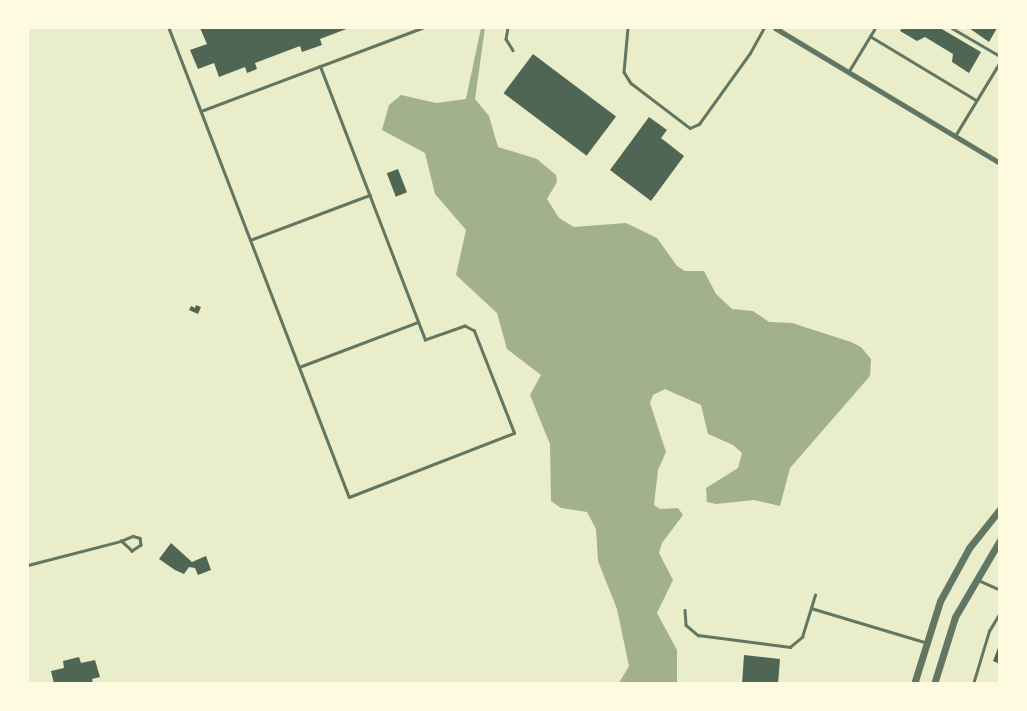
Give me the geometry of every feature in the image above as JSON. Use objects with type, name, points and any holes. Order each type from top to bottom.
[{"type":"street","points":[[775,28],[1000,163]]},
{"type":"street","points":[[914,684],[924,642],[955,571],[1000,509]]},
{"type":"street","points":[[934,684],[952,626],[975,578],[1000,540]]},
{"type":"lane","points":[[169,28],[348,497],[514,433],[474,331],[465,326],[425,340],[320,66]]},
{"type":"lane","points":[[201,111],[422,28]]},
{"type":"lane","points":[[508,28],[506,39],[513,50]]},
{"type":"lane","points":[[628,28],[624,72],[631,83],[690,128],[700,124],[750,53],[764,28]]},
{"type":"lane","points":[[849,72],[876,28]]},
{"type":"lane","points":[[952,28],[1000,56]]},
{"type":"lane","points":[[870,36],[976,100]]},
{"type":"lane","points":[[955,136],[1000,62]]},
{"type":"lane","points":[[250,240],[370,195]]},
{"type":"lane","points":[[299,367],[418,322]]},
{"type":"lane","points":[[28,565],[136,536],[141,545],[132,551],[121,541]]},
{"type":"lane","points":[[975,578],[1000,590]]},
{"type":"lane","points":[[685,610],[686,625],[698,635],[790,647],[802,637],[815,595]]},
{"type":"lane","points":[[811,608],[924,642]]},
{"type":"lane","points":[[973,684],[989,631],[1000,613]]},
{"type":"shaded area","points":[[481,28],[485,28],[475,99],[489,116],[498,147],[537,159],[556,175],[557,182],[547,199],[559,218],[574,227],[626,223],[657,238],[677,266],[685,271],[704,271],[716,294],[732,309],[753,311],[769,322],[792,323],[851,342],[861,347],[871,359],[870,376],[790,468],[780,506],[754,500],[716,504],[707,502],[706,488],[738,468],[742,453],[733,445],[708,434],[701,405],[665,389],[653,395],[650,403],[666,452],[658,470],[654,505],[660,509],[678,508],[683,515],[662,543],[659,553],[673,580],[657,613],[677,650],[677,683],[619,683],[629,666],[617,609],[598,561],[596,529],[587,512],[561,508],[551,501],[550,444],[530,395],[541,375],[507,349],[497,313],[456,275],[466,230],[435,194],[425,153],[382,130],[389,105],[401,95],[436,103],[466,99]]},
{"type":"building","points":[[200,28],[349,28],[320,39],[322,45],[302,52],[300,46],[255,63],[257,69],[247,73],[245,67],[219,77],[214,63],[198,69],[190,50],[207,44]]},
{"type":"building","points":[[902,28],[940,28],[981,52],[969,73],[952,62],[953,54],[925,37],[917,41],[900,31]]},
{"type":"building","points":[[969,28],[997,28],[989,42]]},
{"type":"building","points":[[533,54],[616,117],[587,156],[504,93]]},
{"type":"building","points":[[649,117],[667,130],[661,138],[684,156],[651,201],[610,170]]},
{"type":"building","points":[[398,169],[407,192],[396,197],[387,173]]},
{"type":"building","points":[[196,305],[201,307],[198,314],[189,310],[191,306],[195,308]]},
{"type":"building","points":[[171,543],[192,562],[206,556],[211,570],[198,575],[195,568],[189,567],[184,574],[175,570],[159,559]]},
{"type":"building","points":[[1000,645],[1000,664],[993,661]]},
{"type":"building","points":[[744,655],[780,659],[778,684],[742,684]]},
{"type":"building","points":[[79,657],[81,663],[95,660],[100,677],[92,679],[93,684],[54,684],[51,671],[64,668],[63,661]]}]
